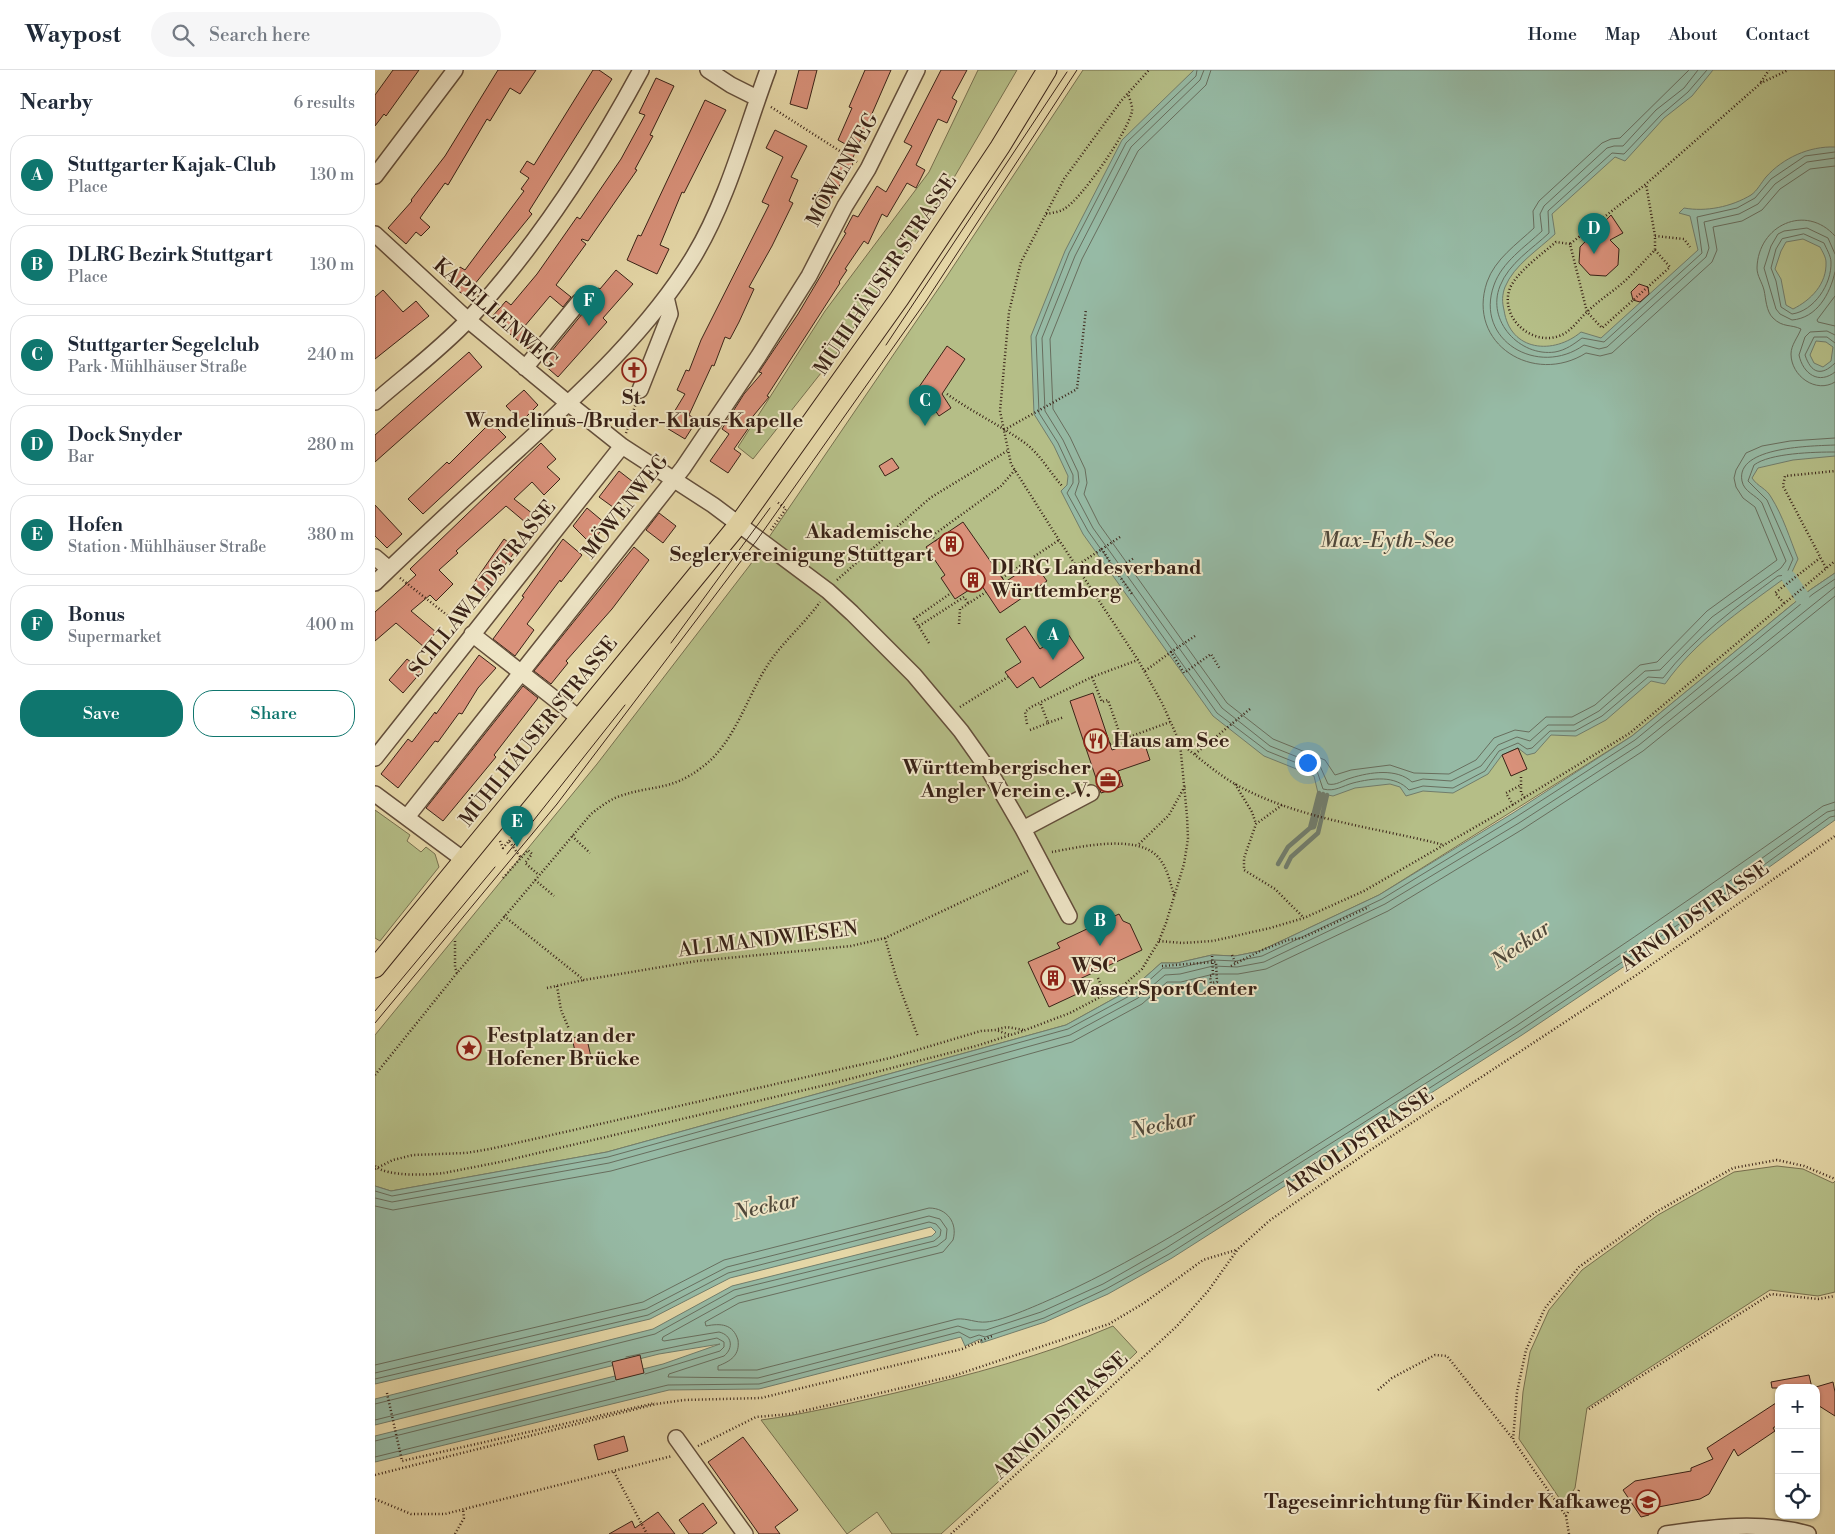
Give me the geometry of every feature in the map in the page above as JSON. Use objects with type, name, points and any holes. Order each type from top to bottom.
[{"type":"main road","name":"MÜHLHÄUSER STRASSE","points":[[375,968],[738,525],[889,314],[1000,147],[1047,70]]},
{"type":"street","points":[[375,176],[455,70]]},
{"type":"street","points":[[375,402],[468,320],[530,245],[571,189],[609,129],[641,70]]},
{"type":"street","points":[[708,70],[731,85],[757,98]]},
{"type":"street","points":[[375,583],[568,403],[637,333],[666,297],[693,257],[709,228],[733,170],[768,70]]},
{"type":"street","name":"MÖWENWEG","points":[[407,816],[675,478],[758,358],[809,276],[845,206],[868,170],[917,70]]},
{"type":"street","name":"KAPELLENWEG","points":[[375,234],[468,320],[568,403],[622,446],[675,478],[738,525]]},
{"type":"street","points":[[640,390],[670,314],[666,297]]},
{"type":"street","points":[[525,368],[579,302]]},
{"type":"street","name":"SCILLAWALDSTRASSE","points":[[375,758],[622,446]]},
{"type":"street","points":[[738,525],[828,591],[914,675],[948,714],[990,772],[1005,812],[1023,829],[1069,916]]},
{"type":"street","points":[[375,557],[389,569]]},
{"type":"street","points":[[472,634],[579,718]]},
{"type":"street","points":[[1023,829],[1091,793]]},
{"type":"street","points":[[375,794],[464,860]]},
{"type":"street","points":[[676,1438],[745,1534]]},
{"type":"street","points":[[1665,1534],[1754,1525],[1786,1528],[1808,1534]]},
{"type":"path","points":[[376,1168],[391,1173],[427,1175],[499,1162],[881,1072],[1010,1036],[1070,1013],[1125,984],[1142,969],[1159,941],[1175,896],[1188,839],[1180,743],[1145,671],[1015,470],[1007,451],[1000,411],[1009,312],[1021,262],[1064,179],[1128,93],[1148,70]]},
{"type":"path","points":[[1761,83],[1769,70]]},
{"type":"path","points":[[1655,250],[1625,281],[1587,312],[1572,328],[1560,336],[1548,338],[1535,336],[1525,331],[1516,322],[1511,310],[1510,289],[1517,278],[1556,242],[1570,244],[1646,184],[1761,83],[1787,70]]},
{"type":"path","points":[[1045,214],[1065,209],[1081,194],[1101,166],[1125,130],[1133,111],[1128,93]]},
{"type":"path","points":[[757,98],[868,170]]},
{"type":"path","points":[[1570,244],[1587,312],[1601,328],[1670,267],[1655,250],[1655,236],[1646,184]]},
{"type":"path","points":[[1655,236],[1684,239],[1690,247]]},
{"type":"path","points":[[1004,430],[1077,388],[1086,308]]},
{"type":"path","points":[[622,446],[640,390]]},
{"type":"path","points":[[947,394],[973,413],[1027,445],[1063,488]]},
{"type":"path","points":[[375,1075],[504,916],[591,814],[607,802],[631,793],[683,781],[703,767],[730,735],[752,690],[771,659],[840,577],[929,498],[1007,451]]},
{"type":"path","points":[[936,541],[932,536],[1001,486],[1015,470]]},
{"type":"path","points":[[1827,568],[1783,486],[1785,476],[1835,471]]},
{"type":"path","points":[[1076,566],[1120,537]]},
{"type":"path","points":[[1002,578],[1059,540]]},
{"type":"path","points":[[1102,549],[1132,594]]},
{"type":"path","points":[[1115,570],[1134,558]]},
{"type":"path","points":[[1784,603],[1775,593],[1820,558]]},
{"type":"path","points":[[1159,941],[1182,943],[1213,941],[1304,918],[1364,891],[1525,798],[1630,733],[1835,561]]},
{"type":"path","points":[[389,569],[448,616]]},
{"type":"path","points":[[959,624],[960,609],[986,592]]},
{"type":"path","points":[[929,643],[914,619],[951,593]]},
{"type":"path","points":[[918,626],[964,597],[968,603]]},
{"type":"path","points":[[1145,671],[1195,636]]},
{"type":"path","points":[[1171,652],[1184,673],[1211,654],[1220,669]]},
{"type":"path","points":[[1027,724],[1025,712],[1040,702],[1092,678],[1138,660]]},
{"type":"path","points":[[948,714],[1008,676]]},
{"type":"path","points":[[1092,678],[1102,702],[1108,700],[1122,740]]},
{"type":"path","points":[[1040,702],[1048,723]]},
{"type":"path","points":[[1195,754],[1250,709]]},
{"type":"path","points":[[1030,730],[1064,717]]},
{"type":"path","points":[[1110,744],[1170,722]]},
{"type":"path","points":[[1180,743],[1235,784],[1282,805],[1313,815],[1444,845]]},
{"type":"path","points":[[1521,776],[1521,793],[1525,798]]},
{"type":"path","points":[[1235,784],[1252,812],[1256,824]]},
{"type":"path","points":[[1175,896],[1167,872],[1158,856],[1139,844],[1169,815],[1185,785]]},
{"type":"path","points":[[1513,805],[1506,793],[1521,785]]},
{"type":"path","points":[[1282,805],[1256,824],[1244,858],[1244,870],[1275,889],[1304,918]]},
{"type":"path","points":[[488,830],[499,839],[503,848],[525,823]]},
{"type":"path","points":[[572,836],[590,853]]},
{"type":"path","name":"ARNOLDSTRASSE","points":[[951,1534],[1177,1326],[1207,1291],[1238,1249],[1269,1221],[1369,1151],[1638,974],[1835,836]]},
{"type":"path","points":[[509,841],[521,858]]},
{"type":"path","name":"ALLMANDWIESEN","points":[[547,988],[697,961],[851,946],[885,938],[1041,861],[1050,853],[1087,846],[1139,844]]},
{"type":"path","points":[[503,878],[528,850],[532,854],[525,863],[539,874]]},
{"type":"path","points":[[535,880],[554,896]]},
{"type":"path","points":[[1231,966],[1260,951],[1288,940],[1302,938],[1369,907]]},
{"type":"path","points":[[504,916],[584,980]]},
{"type":"path","points":[[885,938],[895,977],[918,1037]]},
{"type":"path","points":[[455,941],[455,967],[457,973]]},
{"type":"path","points":[[1162,966],[1213,962],[1216,962],[1217,982],[1211,983],[1210,976],[1213,976],[1213,962],[1212,955]]},
{"type":"path","points":[[1232,956],[1236,964]]},
{"type":"path","points":[[1098,978],[1105,995]]},
{"type":"path","points":[[557,986],[561,1010],[569,1029]]},
{"type":"path","points":[[376,1168],[393,1160],[413,1155],[490,1150],[890,1058],[981,1031],[1007,1027],[1026,1030]]},
{"type":"path","points":[[996,1030],[1010,1036]]},
{"type":"path","points":[[1513,1440],[1517,1392],[1525,1350],[1545,1308],[1579,1267],[1656,1212],[1733,1168],[1777,1160],[1804,1166],[1835,1179]]},
{"type":"path","points":[[375,1499],[411,1514],[425,1516],[463,1509],[614,1472],[685,1452],[757,1417],[790,1414],[953,1376],[1109,1324],[1144,1303],[1203,1260],[1238,1249]]},
{"type":"path","points":[[1589,1409],[1771,1294],[1818,1299],[1835,1296]]},
{"type":"path","points":[[387,1393],[402,1461],[629,1408],[683,1400],[761,1398],[962,1349],[992,1336]]},
{"type":"path","points":[[1378,1390],[1392,1378],[1435,1355],[1447,1356],[1513,1440],[1566,1516],[1569,1534]]},
{"type":"path","points":[[375,1475],[656,1404]]},
{"type":"path","points":[[614,1472],[647,1534]]},
{"type":"path","points":[[1566,1516],[1579,1490]]},
{"type":"path","points":[[455,1534],[464,1518],[463,1509]]},
{"type":"green space","points":[[978,70],[1017,70],[952,181],[836,354],[753,459],[738,447],[825,311],[929,172]]},
{"type":"green space","points":[[1083,70],[1835,70],[1835,573],[1810,590],[1632,736],[1379,895],[1260,951],[1235,956],[1212,955],[1177,963],[1161,963],[1133,988],[1066,1025],[607,1152],[391,1191],[375,1186],[375,1035],[597,764],[750,565],[945,279]]},
{"type":"green space","points":[[375,810],[410,835],[407,841],[421,852],[426,847],[435,854],[439,867],[380,941],[375,938]]},
{"type":"green space","points":[[1777,1166],[1803,1169],[1833,1183],[1835,1181],[1835,1292],[1818,1296],[1770,1290],[1587,1408],[1575,1488],[1564,1505],[1519,1439],[1523,1392],[1530,1352],[1549,1310],[1582,1270],[1658,1215],[1734,1172]]},
{"type":"green space","points":[[1113,1326],[1137,1352],[1074,1413],[941,1534],[892,1534],[877,1512],[847,1534],[761,1420],[795,1415],[895,1393],[978,1372],[1060,1347]]},
{"type":"water","name":"Max-Eyth-See","points":[[1194,70],[1713,70],[1692,96],[1664,118],[1625,161],[1615,157],[1552,214],[1555,234],[1527,258],[1509,279],[1503,298],[1503,307],[1508,324],[1515,334],[1524,341],[1546,346],[1558,344],[1581,332],[1601,338],[1698,250],[1690,216],[1679,213],[1684,208],[1710,209],[1735,203],[1753,193],[1773,170],[1788,159],[1806,151],[1835,147],[1835,456],[1793,460],[1758,468],[1752,478],[1769,494],[1783,520],[1798,559],[1792,572],[1794,574],[1784,582],[1782,580],[1750,603],[1704,640],[1677,668],[1665,684],[1651,681],[1606,720],[1576,736],[1551,735],[1535,753],[1527,755],[1518,748],[1502,755],[1488,774],[1453,793],[1423,791],[1406,796],[1400,787],[1390,784],[1355,788],[1333,796],[1318,793],[1314,776],[1264,756],[1213,716],[1083,534],[1061,491],[1067,485],[1068,476],[1054,446],[1034,414],[1031,336],[1065,251],[1122,140]],"holes":[[[1803,239],[1820,247],[1825,258],[1826,270],[1821,284],[1812,296],[1793,309],[1786,305],[1781,279],[1775,269],[1786,242]],[[1816,341],[1826,342],[1833,347],[1831,361],[1823,367],[1814,363],[1810,355]]]},
{"type":"water","name":"Neckar","points":[[1835,573],[1835,820],[1726,898],[1522,1035],[1172,1258],[1108,1294],[1045,1322],[981,1343],[980,1339],[965,1346],[961,1337],[759,1389],[669,1390],[375,1462],[375,1436],[663,1364],[720,1344],[659,1354],[375,1425],[375,1399],[653,1329],[732,1286],[932,1236],[936,1232],[931,1227],[730,1278],[650,1319],[375,1384],[375,1186],[391,1191],[607,1152],[1066,1025],[1133,988],[1161,963],[1177,963],[1212,955],[1235,956],[1260,951],[1379,895],[1513,813],[1632,736],[1810,590]]},
{"type":"building","points":[[393,70],[419,70],[386,116],[384,114],[375,126],[375,95]]},
{"type":"building","points":[[498,70],[536,70],[520,94],[510,88],[490,121],[487,119],[448,185],[445,183],[420,218],[430,227],[421,236],[416,232],[406,244],[388,228],[412,201],[445,156]]},
{"type":"building","points":[[593,70],[599,70],[612,79],[529,211],[532,214],[465,296],[448,283],[460,267],[465,270],[524,191],[521,189],[529,178],[520,172],[527,161],[534,165]]},
{"type":"building","points":[[799,70],[817,70],[807,109],[790,104]]},
{"type":"building","points":[[865,70],[891,70],[851,162],[853,164],[828,204],[815,197],[847,145],[838,140],[852,108],[849,107]]},
{"type":"building","points":[[941,70],[967,70],[952,98],[957,101],[947,123],[938,119],[916,165],[925,170],[916,188],[907,183],[887,217],[882,214],[868,244],[864,241],[845,269],[847,270],[840,283],[767,396],[769,397],[749,421],[752,423],[734,449],[741,454],[728,473],[710,461],[729,434],[722,429],[744,394],[762,373],[759,372],[798,314],[846,233],[844,232],[853,215],[858,217],[877,186],[886,192],[912,146],[904,142]]},
{"type":"building","points":[[656,78],[674,86],[650,135],[653,136],[635,169],[637,170],[588,241],[581,240],[586,244],[556,285],[571,297],[563,307],[550,296],[524,327],[537,339],[528,349],[491,318],[506,301],[511,305],[537,274],[577,217],[580,219],[621,159],[645,115],[639,113]]},
{"type":"building","points":[[705,100],[726,110],[684,193],[682,192],[660,245],[669,249],[657,274],[627,260],[638,235],[641,236]]},
{"type":"building","points":[[775,130],[807,146],[791,177],[798,180],[789,201],[793,203],[749,287],[754,289],[739,322],[730,339],[725,337],[714,366],[712,365],[689,415],[697,420],[685,439],[665,427],[685,394],[677,390],[686,370],[689,371],[701,340],[769,205],[762,202],[783,157],[766,148]]},
{"type":"building","points":[[1611,215],[1623,233],[1610,240],[1619,249],[1618,265],[1606,276],[1590,275],[1579,263],[1580,247]]},
{"type":"building","points":[[616,270],[633,284],[603,318],[607,322],[558,377],[542,363],[587,308],[588,298],[580,293],[585,286],[593,293],[598,288],[600,289]]},
{"type":"building","points":[[1639,284],[1648,287],[1649,294],[1640,302],[1633,300],[1631,292]]},
{"type":"building","points":[[383,290],[403,312],[416,301],[429,316],[375,359],[375,297]]},
{"type":"building","points":[[947,346],[965,359],[942,394],[951,408],[939,416],[919,387]]},
{"type":"building","points":[[469,352],[482,367],[375,462],[375,435]]},
{"type":"building","name":"St. Wendelinus-/Bruder-Klaus-Kapelle","points":[[634,361],[639,366],[634,379],[625,371]]},
{"type":"building","points":[[524,390],[538,405],[521,422],[506,406]]},
{"type":"building","points":[[491,422],[506,437],[423,514],[408,499],[447,462],[449,464]]},
{"type":"building","points":[[541,443],[556,459],[547,467],[560,479],[544,495],[532,482],[514,499],[533,514],[525,522],[506,506],[456,551],[458,553],[439,570],[453,584],[436,601],[430,595],[411,611],[436,632],[424,647],[396,623],[375,641],[375,612],[416,575],[410,569]]},
{"type":"building","points":[[892,458],[899,468],[885,476],[879,466]]},
{"type":"building","points":[[619,471],[637,485],[617,510],[599,497]]},
{"type":"building","points":[[375,505],[402,534],[387,548],[375,536]]},
{"type":"building","points":[[587,508],[606,524],[591,544],[573,526]]},
{"type":"building","points":[[659,513],[676,526],[663,543],[646,530]]},
{"type":"building","name":"DLRG Landesverband Württemberg","points":[[963,522],[1005,582],[1034,563],[1047,581],[1000,613],[980,583],[955,599],[941,578],[945,575],[926,547]]},
{"type":"building","points":[[504,539],[517,549],[495,578],[498,581],[485,598],[471,587]]},
{"type":"building","points":[[563,539],[582,555],[561,582],[560,580],[527,624],[534,630],[515,656],[493,639]]},
{"type":"building","points":[[634,547],[649,560],[612,609],[566,661],[568,663],[551,684],[534,671]]},
{"type":"building","points":[[1025,626],[1040,649],[1066,631],[1084,658],[1040,688],[1033,677],[1017,688],[1005,672],[1021,662],[1006,639]]},
{"type":"building","points":[[479,655],[496,668],[478,688],[462,714],[459,713],[438,742],[435,741],[398,788],[381,774],[408,739],[412,742],[435,712],[436,714]]},
{"type":"building","points":[[407,659],[422,671],[403,693],[389,680]]},
{"type":"building","points":[[523,686],[538,698],[494,755],[496,757],[443,821],[426,808]]},
{"type":"building","name":"Haus am See","points":[[1093,693],[1112,750],[1143,739],[1150,760],[1118,771],[1123,786],[1101,793],[1070,701]]},
{"type":"building","points":[[1518,748],[1527,769],[1511,776],[1502,755]]},
{"type":"building","points":[[1119,914],[1123,921],[1130,924],[1142,950],[1071,983],[1077,994],[1049,1007],[1028,962],[1060,948],[1057,943]]},
{"type":"building","points":[[586,1035],[591,1057],[577,1060],[572,1038]]},
{"type":"building","points":[[640,1355],[644,1373],[616,1380],[612,1362]]},
{"type":"building","points":[[1809,1375],[1811,1384],[1775,1384],[1775,1388],[1772,1388],[1771,1382]]},
{"type":"building","points":[[1833,1382],[1835,1416],[1820,1407],[1820,1386]]},
{"type":"building","points":[[1775,1404],[1775,1427],[1773,1428],[1775,1431],[1738,1456],[1734,1449],[1709,1494],[1700,1499],[1648,1509],[1649,1515],[1641,1517],[1623,1490],[1635,1481],[1691,1471],[1691,1468],[1713,1459],[1707,1448]]},
{"type":"building","points":[[624,1436],[628,1451],[598,1460],[594,1445]]},
{"type":"building","points":[[743,1437],[798,1510],[775,1527],[780,1534],[759,1534],[708,1462]]},
{"type":"building","points":[[703,1503],[717,1523],[702,1534],[689,1534],[679,1520]]},
{"type":"building","points":[[658,1512],[675,1534],[609,1534],[632,1521],[635,1528]]},
{"type":"waterway","points":[[1789,578],[1802,597]]},
{"type":"waterway","points":[[1278,864],[1288,847],[1310,828],[1319,793]]},
{"type":"waterway","points":[[1310,828],[1314,827],[1323,794]]},
{"type":"waterway","points":[[1286,867],[1291,857],[1318,833],[1327,795]]},
{"type":"tram line","points":[[375,1023],[557,804],[757,540],[926,301],[1077,70]]},
{"type":"tram line","points":[[886,345],[1067,72]]},
{"type":"tram line","points":[[671,643],[770,508]]},
{"type":"tram line","points":[[507,854],[625,705]]},
{"type":"tram line","points":[[375,1011],[495,867]]},
{"type":"place","name":"Dock Snyder","points":[[1594,254]]},
{"type":"place","name":"Bonus","points":[[589,326]]},
{"type":"place","name":"St. Wendelinus-/Bruder-Klaus-Kapelle","points":[[634,370]]},
{"type":"place","name":"Stuttgarter Segelclub","points":[[925,426]]},
{"type":"place","name":"Akademische Seglervereinigung Stuttgart","points":[[951,544]]},
{"type":"place","name":"DLRG Landesverband Württemberg","points":[[973,580]]},
{"type":"place","name":"Stuttgarter Kajak-Club","points":[[1053,660]]},
{"type":"place","name":"Haus am See","points":[[1096,741]]},
{"type":"place","name":"Württembergischer Angler Verein e. V.","points":[[1108,780]]},
{"type":"place","name":"Hofen","points":[[517,847]]},
{"type":"place","name":"DLRG Bezirk Stuttgart","points":[[1100,946]]},
{"type":"place","name":"WSC WasserSportCenter","points":[[1053,978]]},
{"type":"place","name":"Festplatz an der Hofener Brücke","points":[[469,1048]]},
{"type":"place","name":"Tageseinrichtung für Kinder Kafkaweg","points":[[1648,1502]]}]
